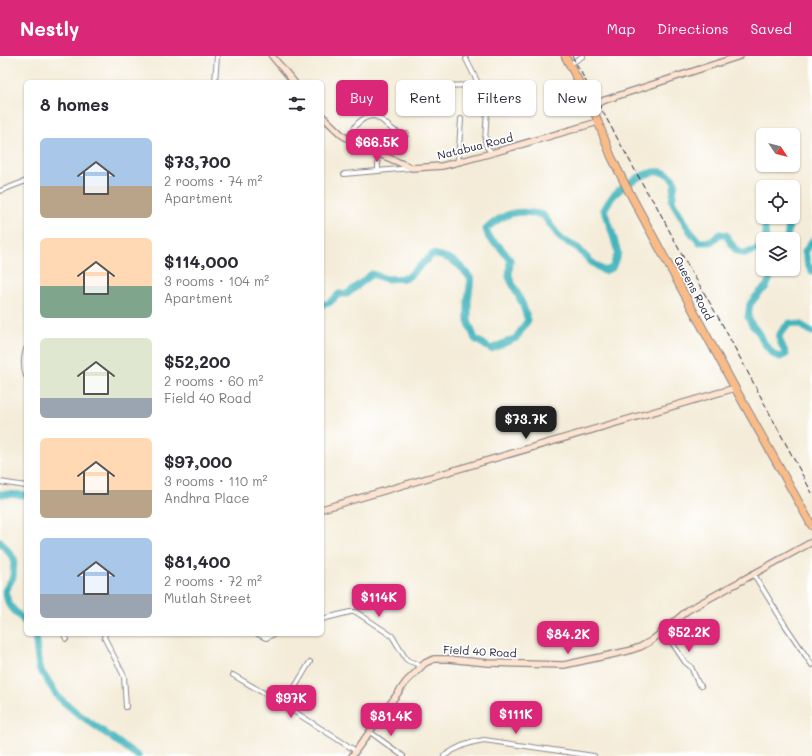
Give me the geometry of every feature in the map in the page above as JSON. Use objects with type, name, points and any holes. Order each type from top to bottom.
[{"type":"highway","name":"Queens Road","points":[[565,56],[578,80]]},
{"type":"highway","name":"Queens Road","points":[[596,116],[611,156],[626,185],[735,388],[812,526]]},
{"type":"street","points":[[214,80],[217,56]]},
{"type":"street","points":[[272,56],[292,80]]},
{"type":"street","points":[[570,64],[583,56]]},
{"type":"street","points":[[601,102],[740,56]]},
{"type":"street","points":[[466,59],[476,80]]},
{"type":"street","points":[[356,144],[352,133],[353,129],[359,122],[374,116],[380,118],[387,126],[399,133],[407,134]]},
{"type":"street","points":[[486,116],[484,142],[492,153]]},
{"type":"street","name":"Natabua Road","points":[[324,118],[342,135],[356,144],[412,168],[442,166],[598,122]]},
{"type":"street","points":[[458,162],[461,119]]},
{"type":"street","points":[[378,163],[378,171]]},
{"type":"street","points":[[344,174],[412,168]]},
{"type":"street","points":[[0,191],[24,182]]},
{"type":"street","points":[[324,508],[735,388]]},
{"type":"street","points":[[0,482],[24,486]]},
{"type":"street","name":"Field 40 Road","points":[[352,756],[406,682],[425,662],[434,659],[448,659],[488,663],[564,665],[628,651],[651,641],[688,610],[812,542]]},
{"type":"street","points":[[754,573],[801,650],[812,665]]},
{"type":"street","points":[[324,618],[356,612],[392,636],[406,659],[420,666]]},
{"type":"street","points":[[664,630],[685,662],[691,667],[698,683],[701,686]]},
{"type":"street","points":[[104,636],[124,676],[126,707]]},
{"type":"street","points":[[284,705],[310,662]]},
{"type":"street","points":[[233,675],[356,750]]},
{"type":"street","points":[[370,732],[403,756]]},
{"type":"street","points":[[444,756],[454,749],[472,742],[484,740],[594,756]]},
{"type":"waterway","points":[[324,304],[329,303],[339,294],[347,294],[372,274],[386,279],[407,278],[433,254],[451,259],[459,265],[471,279],[468,300],[468,321],[475,339],[491,349],[516,338],[528,320],[522,303],[509,277],[510,260],[500,247],[489,238],[486,229],[499,219],[512,213],[526,212],[543,215],[561,239],[578,248],[590,261],[604,271],[612,268],[618,253],[604,210],[613,197],[625,186],[640,177],[656,172],[663,172],[669,175],[675,182],[672,201],[690,231],[699,242],[711,242],[720,234],[726,235],[733,247],[739,252],[748,253],[756,250]]},
{"type":"waterway","points":[[765,224],[765,232]]},
{"type":"waterway","points":[[788,232],[789,224]]},
{"type":"waterway","points":[[812,241],[805,252],[808,265],[812,271]]},
{"type":"waterway","points":[[771,276],[766,287],[750,304],[748,317],[752,325],[760,334],[764,343],[774,355],[780,357],[786,354],[779,337],[782,331],[790,323],[801,325],[812,332]]},
{"type":"waterway","points":[[0,494],[24,495]]},
{"type":"waterway","points":[[0,541],[14,559],[13,577],[5,591],[9,605],[24,621]]},
{"type":"waterway","points":[[35,636],[39,668],[58,697],[77,713],[138,756]]},
{"type":"railway","points":[[572,56],[647,192],[656,205],[682,255],[721,322],[812,493]]}]
